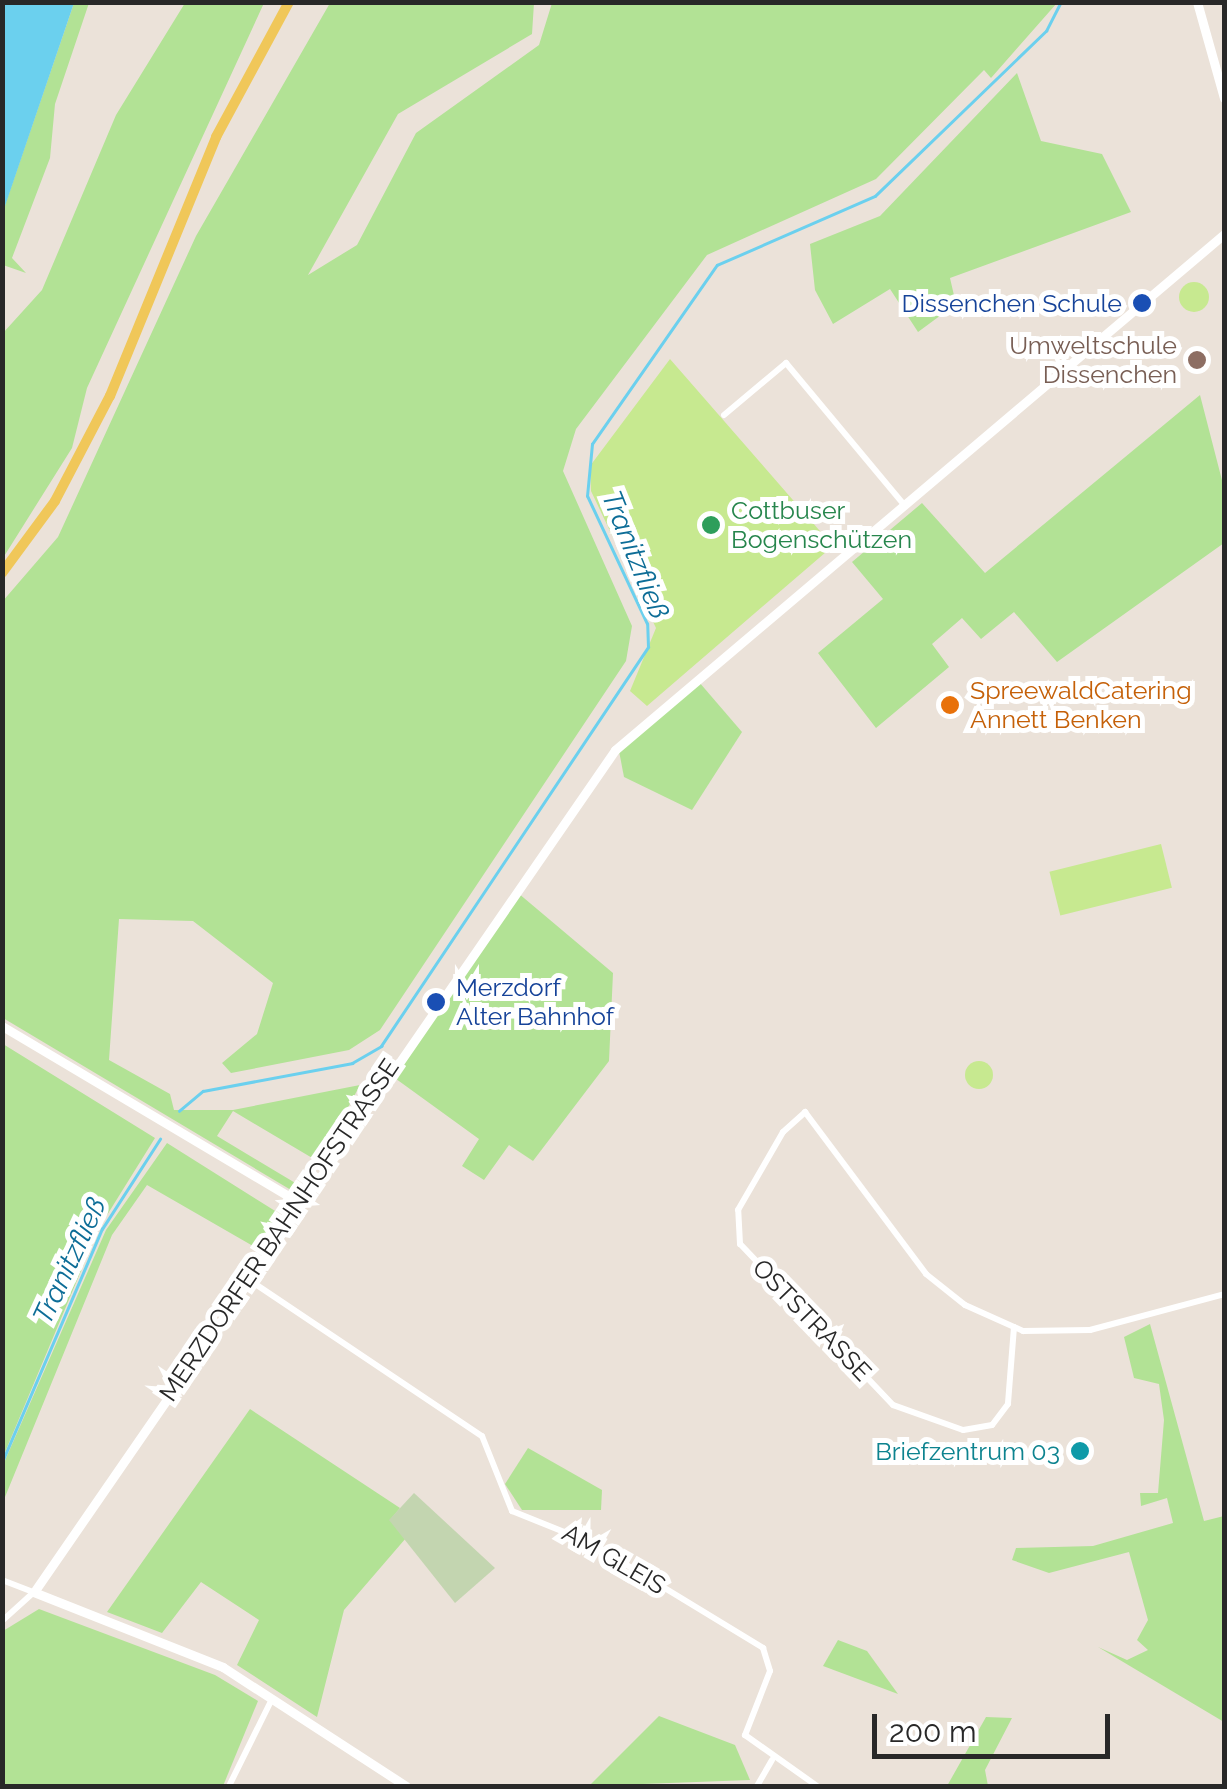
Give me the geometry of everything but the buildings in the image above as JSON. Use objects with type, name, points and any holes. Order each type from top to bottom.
[{"type":"main road","points":[[2,573],[55,502],[110,396],[216,137],[289,2]]},
{"type":"street","points":[[1198,2],[1224,98]]},
{"type":"street","name":"MERZDORFER BAHNHOFSTRASSE","points":[[2,1620],[34,1592],[551,836],[633,731],[1224,234]]},
{"type":"street","points":[[724,414],[786,363],[902,502]]},
{"type":"street","points":[[2,1026],[298,1202]]},
{"type":"street","name":"OSTSTRASSE","points":[[805,1112],[926,1274],[1014,1328],[1008,1404],[992,1424],[964,1430],[894,1405],[740,1244],[738,1210],[782,1132],[805,1112]]},
{"type":"street","name":"AM GLEIS","points":[[247,1279],[482,1436],[512,1511],[589,1542],[763,1648],[770,1671],[744,1727],[772,1760],[817,1786]]},
{"type":"street","points":[[1014,1328],[1090,1330],[1224,1294]]},
{"type":"street","points":[[2,1580],[224,1666],[406,1786]]},
{"type":"street","points":[[229,1786],[272,1698]]},
{"type":"street","points":[[758,1786],[772,1760]]},
{"type":"green space","points":[[74,3],[89,3],[55,104],[50,158],[12,258],[26,273],[3,265],[3,211]]},
{"type":"green space","points":[[185,3],[264,3],[87,388],[72,448],[3,558],[3,333],[42,290],[116,115]]},
{"type":"green space","points":[[330,3],[534,3],[532,34],[398,114],[308,275],[357,245],[416,133],[539,45],[552,3],[1057,3],[991,78],[984,70],[876,179],[707,255],[576,429],[563,471],[632,626],[626,661],[380,1030],[349,1050],[231,1073],[222,1063],[257,1034],[273,983],[193,921],[119,919],[109,1060],[170,1094],[174,1110],[233,1110],[360,1085],[319,1162],[233,1111],[217,1136],[302,1187],[291,1190],[3,1018],[2,602],[58,537],[196,236]]},
{"type":"green space","points":[[1017,73],[1041,141],[1102,154],[1131,212],[950,278],[956,304],[918,332],[890,289],[833,324],[815,290],[810,244],[880,216]]},
{"type":"green space","points":[[1194,282],[1204,287],[1209,297],[1204,307],[1194,312],[1184,307],[1179,297],[1184,287]]},
{"type":"green space","name":"Cottbuser Bogenschützen","points":[[670,359],[833,546],[647,706],[630,691],[656,628],[591,491],[590,466]]},
{"type":"green space","points":[[1200,395],[1224,488],[1224,543],[1057,662],[1014,612],[981,639],[962,618],[932,644],[949,667],[876,728],[818,653],[883,599],[852,562],[922,503],[985,573]]},
{"type":"green space","points":[[699,682],[742,732],[692,810],[624,777],[619,751]]},
{"type":"green space","points":[[1161,844],[1172,888],[1060,915],[1049,872]]},
{"type":"green space","points":[[518,893],[613,973],[609,1061],[533,1161],[509,1145],[484,1180],[462,1166],[479,1139],[392,1076]]},
{"type":"green space","points":[[3,1044],[155,1138],[99,1228],[3,1457]]},
{"type":"green space","points":[[979,1061],[989,1065],[993,1075],[989,1085],[979,1089],[969,1085],[965,1075],[969,1065]]},
{"type":"green space","points":[[167,1143],[280,1214],[277,1226],[260,1250],[147,1185],[112,1235],[3,1502],[3,1465],[106,1230]]},
{"type":"green space","points":[[1150,1324],[1204,1521],[1224,1516],[1224,1722],[1098,1647],[1127,1660],[1148,1650],[1137,1640],[1148,1620],[1129,1552],[1049,1573],[1012,1560],[1016,1548],[1093,1546],[1173,1523],[1167,1498],[1141,1506],[1140,1493],[1158,1493],[1164,1420],[1159,1384],[1134,1378],[1124,1337]]},
{"type":"green space","points":[[250,1409],[400,1508],[390,1520],[406,1538],[344,1610],[317,1717],[237,1665],[259,1620],[201,1582],[162,1633],[107,1612]]},
{"type":"green space","points":[[528,1448],[602,1490],[601,1510],[522,1510],[505,1484]]},
{"type":"green space","points":[[414,1493],[495,1568],[455,1603],[389,1520]]},
{"type":"green space","points":[[39,1609],[215,1675],[258,1701],[223,1786],[3,1786],[3,1631]]},
{"type":"green space","points":[[838,1640],[867,1651],[898,1694],[823,1666]]},
{"type":"green space","points":[[659,1716],[735,1745],[750,1780],[589,1786]]},
{"type":"green space","points":[[986,1717],[1012,1718],[985,1770],[988,1786],[947,1786]]},
{"type":"water","points":[[2,3],[74,3],[3,212]]},
{"type":"waterway","name":"Tranitzfließ","points":[[179,1111],[203,1091],[352,1063],[381,1046],[648,647],[647,624],[587,496],[592,444],[717,265],[875,196],[1046,31],[1061,2]]},
{"type":"waterway","name":"Tranitzfließ","points":[[2,1462],[102,1229],[160,1139]]},
{"type":"place","name":"Dissenchen Schule","points":[[1142,303]]},
{"type":"place","name":"Umweltschule Dissenchen","points":[[1197,360]]},
{"type":"place","name":"Cottbuser Bogenschützen","points":[[711,525]]},
{"type":"place","name":"SpreewaldCatering Annett Benken","points":[[950,705]]},
{"type":"place","name":"Merzdorf Alter Bahnhof","points":[[436,1002]]},
{"type":"place","name":"Briefzentrum 03","points":[[1080,1451]]}]
